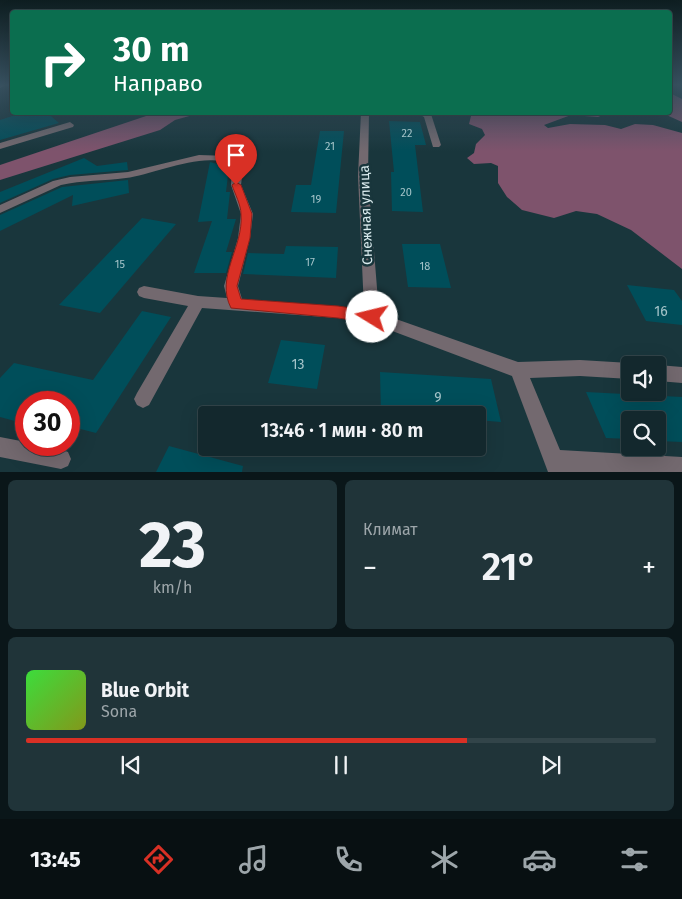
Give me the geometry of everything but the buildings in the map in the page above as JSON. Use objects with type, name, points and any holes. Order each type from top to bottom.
[{"type":"street","name":"Снежная улица","points":[[365,115],[363,176],[372,317]]},
{"type":"street","points":[[426,115],[428,116],[436,145]]},
{"type":"street","points":[[0,146],[70,125]]},
{"type":"street","points":[[0,209],[70,180],[145,172],[200,158],[227,158],[236,164],[238,169],[236,185],[247,214],[244,238],[231,286],[236,304]]},
{"type":"street","points":[[144,292],[198,302],[338,312],[372,317],[518,370],[580,368],[621,371]]},
{"type":"street","points":[[143,399],[198,302]]},
{"type":"street","points":[[518,370],[557,466],[682,467]]},
{"type":"street","points":[[666,374],[682,375]]},
{"type":"street","points":[[0,447],[61,459]]},
{"type":"shaded area","points":[[672,107],[682,107],[682,122],[666,115],[672,115]]},
{"type":"shaded area","points":[[149,115],[193,115],[175,120],[160,130],[0,180],[0,165]]},
{"type":"shaded area","points":[[471,115],[571,115],[544,125],[548,128],[570,124],[605,125],[621,129],[635,124],[653,125],[682,133],[682,269],[631,230],[597,214],[576,211],[554,218],[522,210],[507,197],[498,183],[498,166],[491,163],[474,164],[467,158],[474,153],[476,144],[485,135],[482,129],[469,124]]},
{"type":"shaded area","points":[[571,115],[602,115],[598,117]]},
{"type":"route","points":[[236,185],[244,201],[247,214],[244,238],[231,286],[236,304],[338,312],[372,317]]}]
